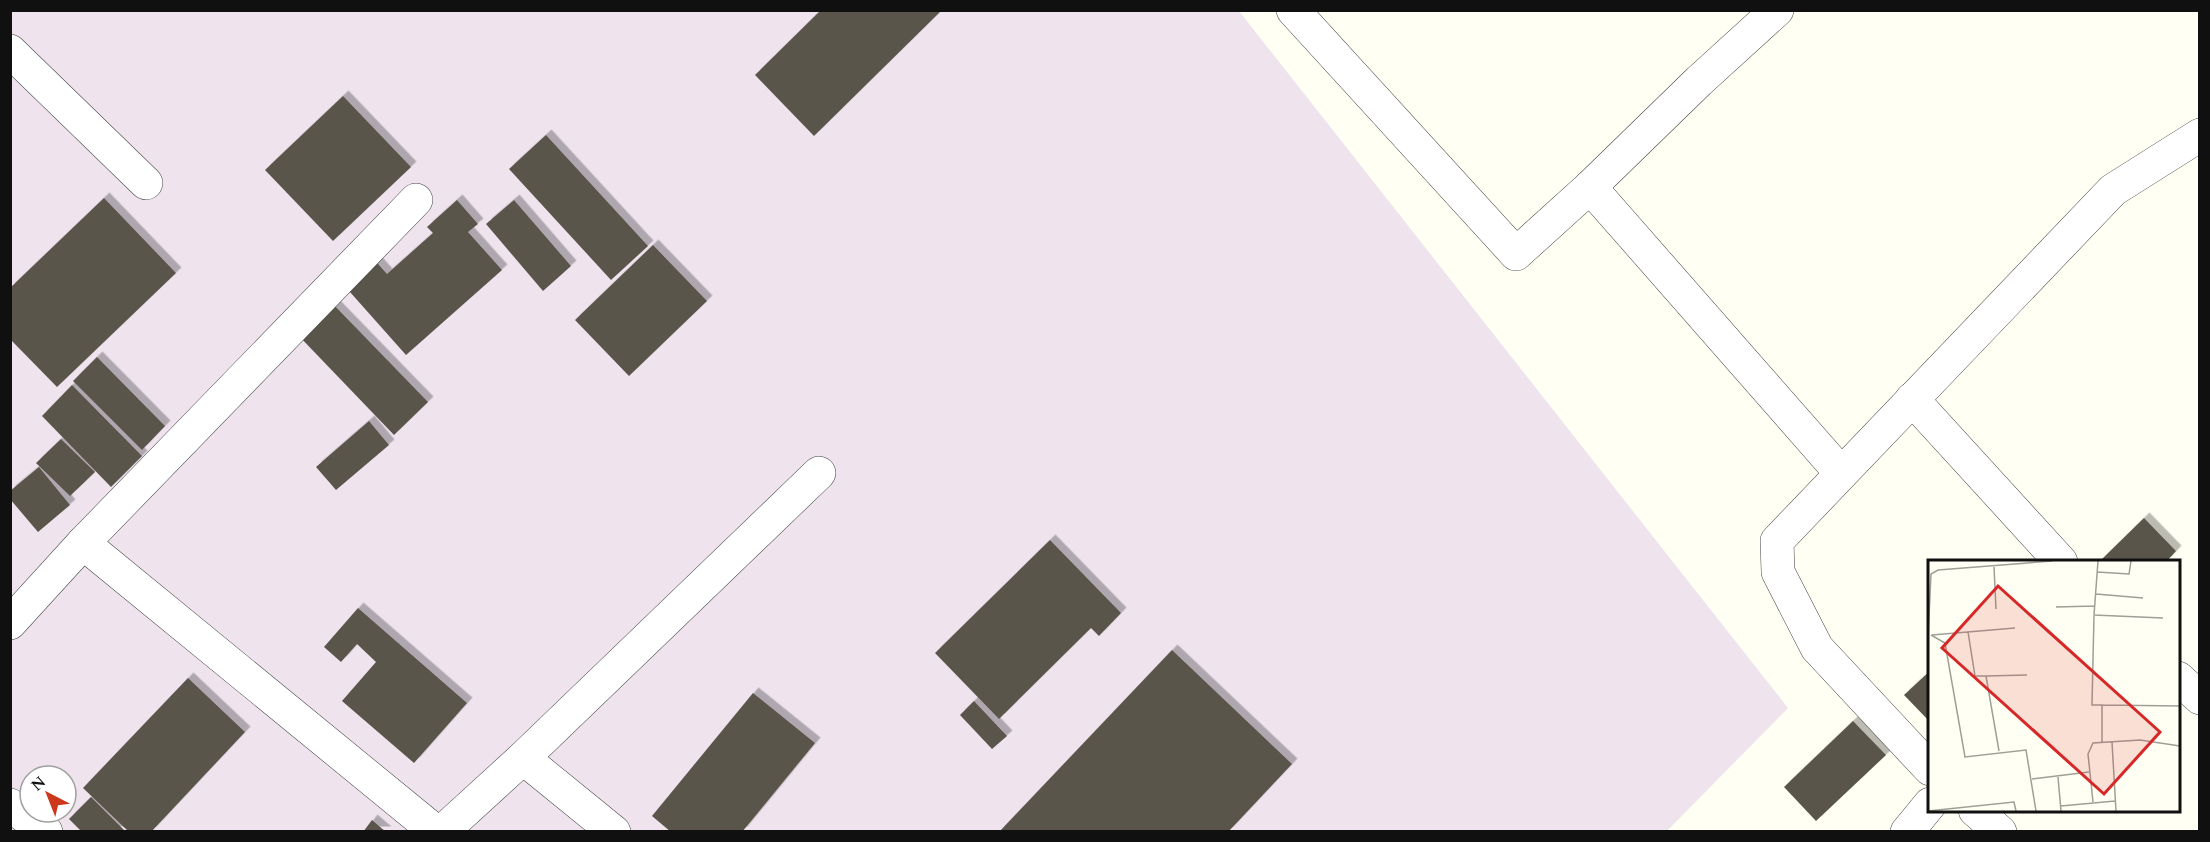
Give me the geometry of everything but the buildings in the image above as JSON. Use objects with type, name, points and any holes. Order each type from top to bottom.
[{"type":"street","points":[[1293,10],[1516,254],[1590,187],[1699,81],[1778,10]]},
{"type":"street","points":[[10,51],[146,183]]},
{"type":"street","points":[[1928,768],[1817,648],[1778,572],[1777,541],[2114,190],[2199,135]]},
{"type":"street","points":[[1590,187],[1841,473]]},
{"type":"street","points":[[10,622],[83,543],[416,200]]},
{"type":"street","points":[[1912,399],[2060,560]]},
{"type":"street","points":[[442,831],[523,758],[819,473]]},
{"type":"street","points":[[83,543],[436,831]]},
{"type":"street","points":[[2180,680],[2199,698]]},
{"type":"street","points":[[523,758],[614,831]]},
{"type":"street","points":[[10,805],[46,831]]},
{"type":"street","points":[[1907,831],[1928,805]]},
{"type":"street","points":[[1977,812],[2000,831]]},
{"type":"shaded area","points":[[10,11],[1239,11],[1788,708],[1667,831],[11,831]]}]
